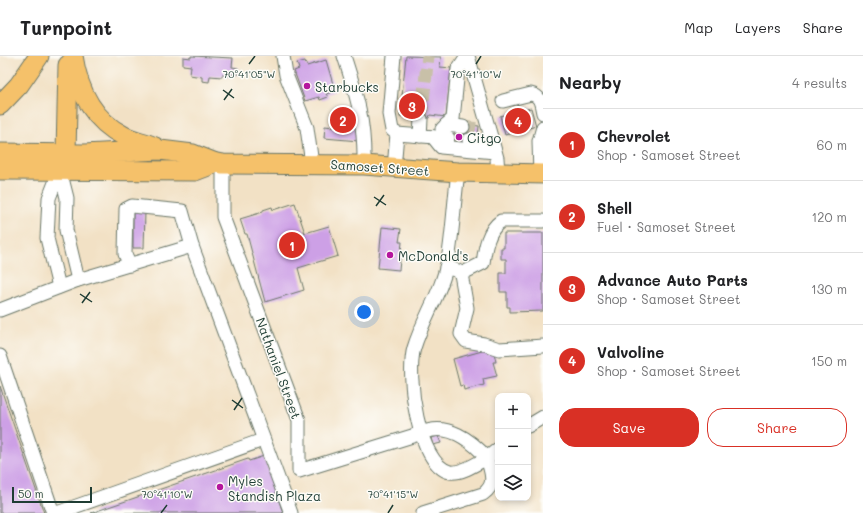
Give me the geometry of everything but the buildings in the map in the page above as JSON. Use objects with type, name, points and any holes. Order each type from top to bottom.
[{"type":"highway","points":[[0,104],[19,85],[39,56]]},
{"type":"highway","points":[[63,161],[66,96],[70,56]]},
{"type":"highway","points":[[73,56],[78,83],[93,112],[114,130],[160,150]]},
{"type":"highway","name":"Samoset Street","points":[[0,170],[63,161],[84,154],[160,150],[193,154],[220,164]]},
{"type":"highway","name":"Samoset Street","points":[[0,153],[63,161],[195,171],[220,164],[312,164],[364,165],[458,172],[541,175]]},
{"type":"street","points":[[283,56],[286,75],[307,128],[312,164]]},
{"type":"street","points":[[344,56],[358,100],[364,129],[364,165]]},
{"type":"street","points":[[394,56],[389,114],[392,130],[397,134],[448,138]]},
{"type":"street","points":[[433,137],[453,119],[458,69],[467,56]]},
{"type":"street","points":[[467,56],[498,174]]},
{"type":"street","points":[[503,101],[531,94],[535,95],[540,99],[543,113]]},
{"type":"street","points":[[420,136],[421,119]]},
{"type":"street","points":[[446,125],[463,127]]},
{"type":"street","points":[[541,175],[539,141],[543,127]]},
{"type":"street","points":[[394,168],[397,134]]},
{"type":"street","points":[[433,137],[441,148],[489,138]]},
{"type":"street","points":[[469,140],[489,138]]},
{"type":"street","points":[[63,161],[67,198],[66,230],[78,280]]},
{"type":"street","points":[[59,287],[47,238],[49,198],[63,161]]},
{"type":"street","name":"Nathaniel Street","points":[[220,164],[223,217],[299,420],[299,470],[422,434],[432,429],[447,430],[476,446],[487,458]]},
{"type":"street","points":[[458,172],[446,267],[437,293],[413,349],[410,375],[416,413],[428,451],[435,463],[450,472],[457,472],[487,458],[495,452]]},
{"type":"street","points":[[130,265],[125,254],[126,209],[132,206],[182,211],[192,246],[291,513]]},
{"type":"street","points":[[461,274],[482,263],[486,246],[496,225],[501,221],[543,221]]},
{"type":"street","points":[[0,310],[78,280],[192,246]]},
{"type":"street","points":[[446,267],[458,271],[461,274],[467,308],[461,334],[466,341],[484,344],[498,349],[543,346]]},
{"type":"street","points":[[0,356],[53,513]]},
{"type":"street","points":[[531,424],[543,417]]},
{"type":"street","points":[[57,513],[263,440]]},
{"type":"street","points":[[423,513],[487,491],[491,486],[492,478],[487,458]]},
{"type":"tunnel","points":[[421,119],[428,56]]},
{"type":"tunnel","points":[[463,127],[478,129]]},
{"type":"tunnel","points":[[448,138],[469,140]]},
{"type":"place","name":"Starbucks","points":[[307,86]]},
{"type":"place","name":"Advance Auto Parts","points":[[412,106]]},
{"type":"place","name":"Shell","points":[[343,120]]},
{"type":"place","name":"Valvoline","points":[[518,121]]},
{"type":"place","name":"Citgo","points":[[459,137]]},
{"type":"place","name":"Chevrolet","points":[[292,245]]},
{"type":"place","name":"McDonald's","points":[[390,255]]},
{"type":"place","name":"Myles Standish Plaza","points":[[220,487]]}]
